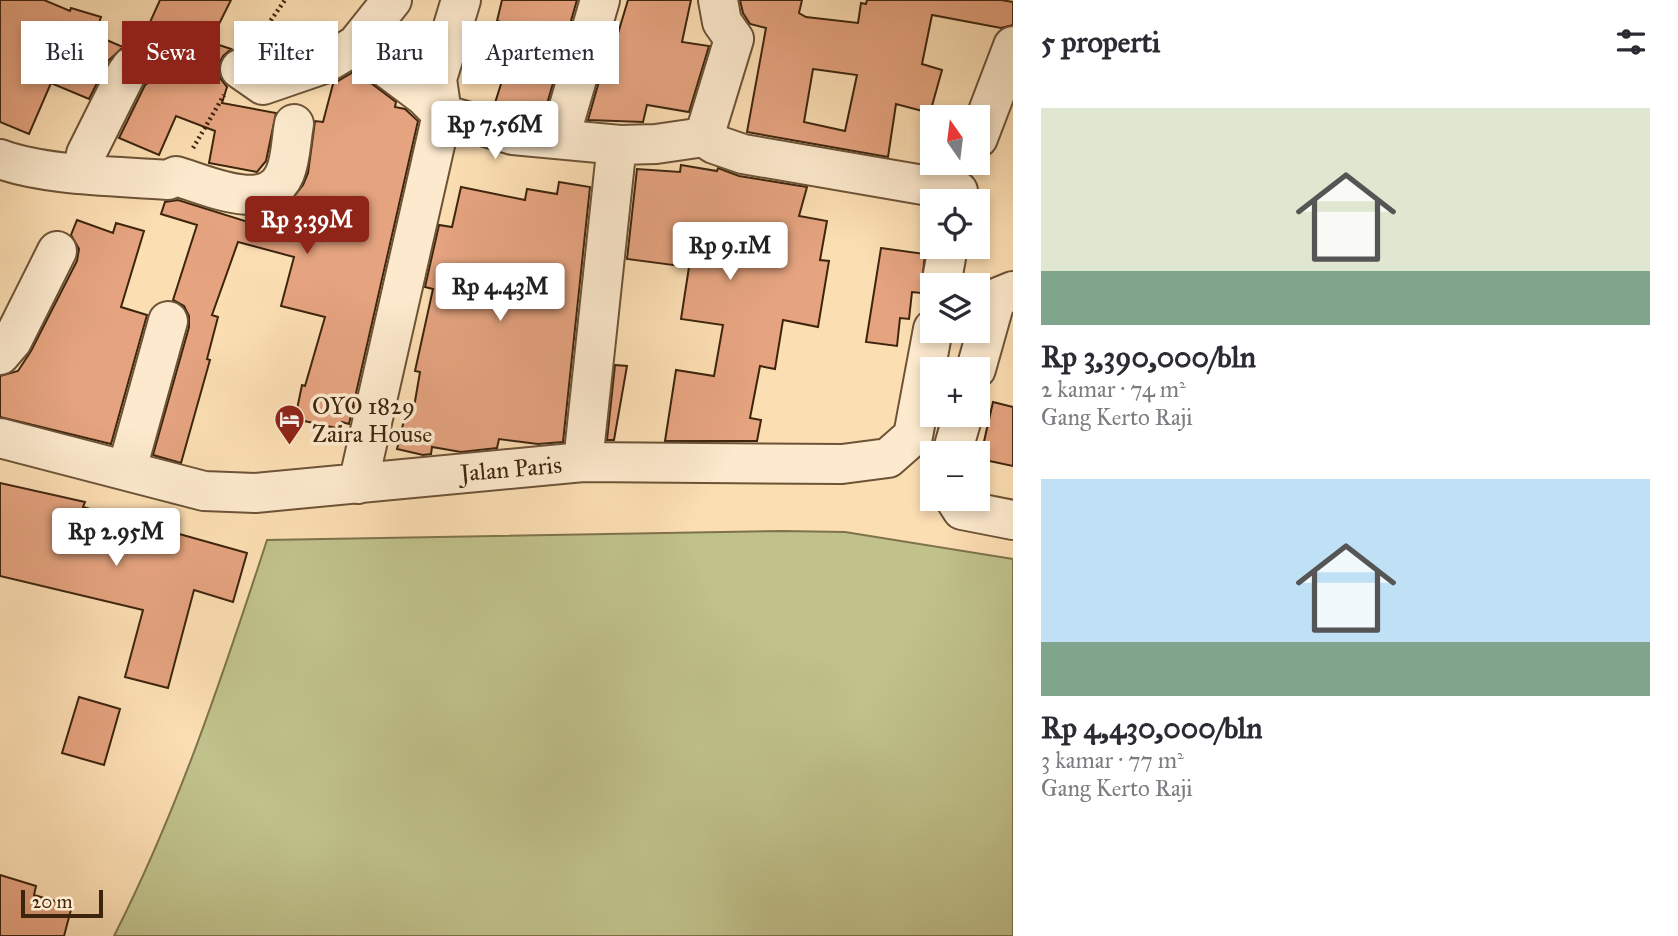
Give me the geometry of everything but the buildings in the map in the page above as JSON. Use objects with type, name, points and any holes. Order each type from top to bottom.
[{"type":"street","points":[[375,21],[391,0]]},
{"type":"street","points":[[358,484],[442,114],[437,79],[461,0]]},
{"type":"street","points":[[560,137],[600,0]]},
{"type":"street","points":[[704,137],[734,39],[722,22],[718,0]]},
{"type":"street","points":[[990,106],[1013,46]]},
{"type":"street","points":[[82,173],[86,154],[122,82]]},
{"type":"street","points":[[408,84],[442,114],[513,135],[560,137],[620,145],[656,144],[704,137],[714,144],[743,154],[961,185]]},
{"type":"street","points":[[0,159],[12,164],[82,173],[168,180],[176,176],[255,197],[272,191],[285,174],[294,124]]},
{"type":"street","points":[[583,462],[615,162],[620,145]]},
{"type":"street","points":[[0,355],[12,341],[57,251]]},
{"type":"street","points":[[979,357],[996,298],[1013,291]]},
{"type":"street","points":[[127,470],[168,321]]},
{"type":"street","name":"Jalan Paris","points":[[0,438],[51,454],[127,470],[204,491],[255,493],[583,462],[842,464],[888,458],[913,436],[930,343]]},
{"type":"street","points":[[967,511],[1013,520]]},
{"type":"green space","points":[[845,532],[1013,559],[1013,936],[114,936],[179,791],[267,540]]},
{"type":"place","name":"OYO 1829 Zaira House","points":[[289,447]]}]
